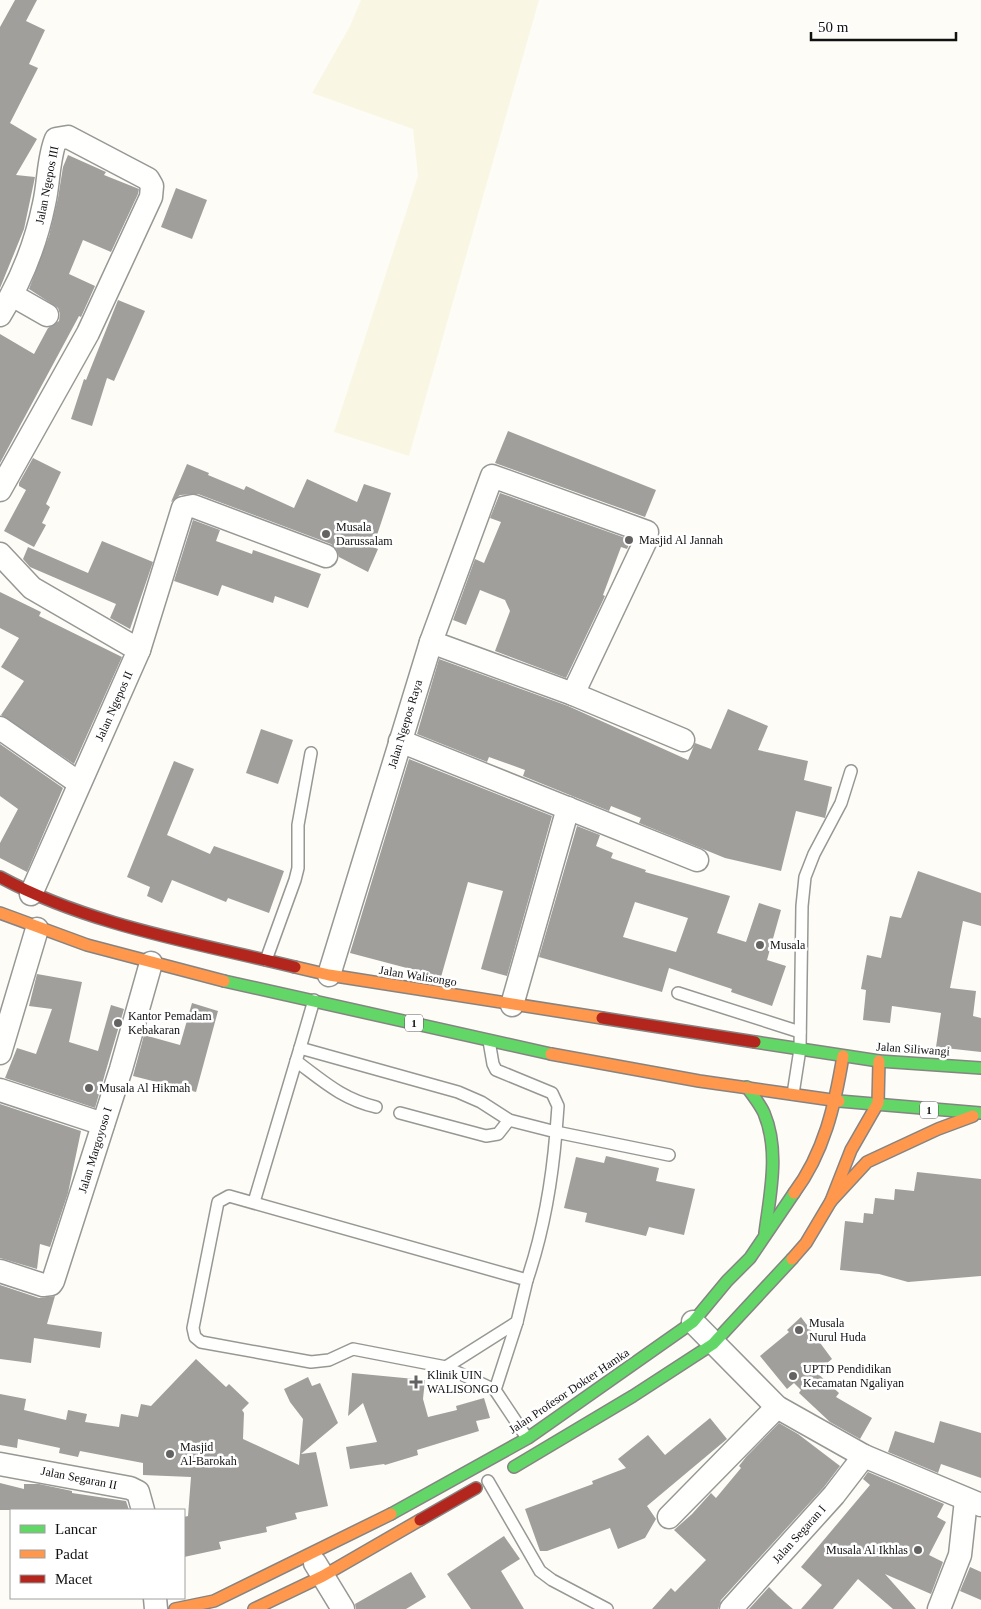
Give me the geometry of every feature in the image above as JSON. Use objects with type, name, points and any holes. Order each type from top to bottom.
[{"type":"main road","name":"Jalan Walisongo","points":[[0,877],[31,894],[69,908],[147,931],[329,976],[843,1056]]},
{"type":"main road","name":"1","points":[[0,913],[37,929],[144,961],[606,1065],[836,1101],[878,1103],[912,1109],[981,1113]]},
{"type":"main road","points":[[144,961],[147,931]]},
{"type":"main road","name":"Jalan Siliwangi","points":[[843,1056],[878,1061],[981,1068]]},
{"type":"main road","name":"Jalan Profesor Dokter Hamka","points":[[175,1609],[214,1601],[402,1508],[528,1438],[693,1322],[727,1281],[750,1258],[764,1233],[798,1188],[822,1143],[836,1101],[843,1056]]},
{"type":"main road","points":[[254,1609],[323,1576],[540,1452],[713,1344],[806,1243],[831,1201],[851,1150],[878,1103],[878,1061]]},
{"type":"main road","points":[[747,1087],[764,1111],[772,1133],[773,1159],[764,1233]]},
{"type":"main road","points":[[831,1201],[867,1162],[938,1129],[981,1113]]},
{"type":"street","name":"Jalan Ngepos III","points":[[0,315],[12,295],[39,226],[56,139],[68,137],[148,179],[152,186],[151,197],[88,333],[1,483]]},
{"type":"street","points":[[12,295],[47,315]]},
{"type":"street","name":"Jalan Ngepos Raya","points":[[329,976],[431,642],[492,476],[647,532],[646,540],[573,694]]},
{"type":"street","name":"Jalan Ngepos II","points":[[31,894],[139,650],[180,511],[186,506],[193,506],[326,556]]},
{"type":"street","points":[[0,554],[32,588],[139,650]]},
{"type":"street","points":[[431,642],[573,694],[683,740]]},
{"type":"street","points":[[0,728],[79,783]]},
{"type":"street","points":[[400,741],[696,860]]},
{"type":"street","points":[[512,1005],[568,808]]},
{"type":"street","points":[[0,1053],[37,929]]},
{"type":"street","name":"Jalan Margoyoso I","points":[[0,1271],[43,1285],[52,1284],[121,1069],[144,961]]},
{"type":"street","points":[[0,1090],[103,1124]]},
{"type":"street","points":[[693,1322],[776,1407],[864,1456],[973,1502],[960,1555],[939,1609]]},
{"type":"street","points":[[669,1517],[776,1407]]},
{"type":"street","name":"Jalan Segaran I","points":[[731,1609],[834,1495],[864,1456]]},
{"type":"street","name":"Jalan Segaran II","points":[[0,1464],[130,1488],[138,1492],[143,1509]]},
{"type":"street","points":[[310,1553],[343,1609]]},
{"type":"lane","points":[[266,960],[298,868],[298,826],[312,753]]},
{"type":"lane","points":[[793,1094],[800,1049],[802,906],[805,877],[814,854],[841,803],[851,771]]},
{"type":"lane","points":[[678,993],[800,1032]]},
{"type":"lane","points":[[254,1202],[314,1000]]},
{"type":"lane","points":[[489,1039],[493,1064],[496,1070],[546,1090],[556,1098],[553,1169],[533,1261],[517,1322],[495,1390]]},
{"type":"lane","points":[[300,1048],[458,1092],[481,1102],[509,1120],[556,1132],[669,1155]]},
{"type":"lane","points":[[296,1061],[339,1094],[355,1102],[376,1107]]},
{"type":"lane","points":[[400,1113],[486,1136],[498,1134],[509,1120]]},
{"type":"lane","points":[[527,1280],[229,1196],[218,1202],[193,1328],[196,1337],[201,1342],[311,1362],[329,1360],[352,1349],[446,1367],[495,1390],[540,1452]]},
{"type":"lane","points":[[446,1367],[517,1322]]},
{"type":"lane","points":[[495,1477],[540,1571],[552,1580],[607,1609]]},
{"type":"shaded area","points":[[361,0],[539,0],[409,456],[334,432],[418,176],[413,129],[312,93],[350,26]]},
{"type":"building","points":[[15,0],[37,0],[26,21],[45,30],[29,64],[38,68],[10,123],[37,139],[16,175],[35,177],[24,229],[0,288],[0,27]]},
{"type":"building","points":[[68,155],[106,172],[104,175],[139,189],[138,194],[111,252],[83,240],[69,274],[95,286],[81,317],[79,316],[0,463],[0,334],[34,354],[48,328],[59,321],[60,314],[58,308],[29,289],[49,236],[63,167]]},
{"type":"building","points":[[176,188],[207,200],[192,239],[161,227]]},
{"type":"building","points":[[118,300],[145,311],[114,381],[107,378],[92,426],[71,419],[84,379],[86,380]]},
{"type":"building","points":[[508,431],[656,490],[645,517],[495,463]]},
{"type":"building","points":[[33,458],[61,472],[46,504],[50,507],[42,523],[46,525],[34,547],[4,531],[26,490],[19,486],[19,483]]},
{"type":"building","points":[[187,464],[244,490],[246,486],[294,508],[307,479],[357,502],[364,484],[391,493],[373,547],[378,549],[368,572],[339,557],[336,548],[331,544],[198,494],[180,495],[171,502]]},
{"type":"building","points":[[500,493],[631,540],[627,549],[621,547],[603,595],[605,596],[566,678],[495,651],[510,611],[505,600],[480,590],[466,625],[453,620],[475,559],[484,563],[501,522],[490,518]]},
{"type":"building","points":[[193,520],[220,530],[216,541],[252,554],[253,550],[321,574],[308,608],[275,596],[273,603],[222,585],[218,596],[174,581]]},
{"type":"building","points":[[102,541],[153,562],[130,629],[110,618],[116,604],[30,567],[23,559],[28,547],[88,573]]},
{"type":"building","points":[[0,592],[41,612],[39,616],[122,657],[74,764],[1,715],[24,681],[1,667],[19,638],[0,628]]},
{"type":"building","points":[[439,659],[568,706],[688,760],[695,743],[711,749],[728,709],[768,726],[758,750],[808,761],[804,780],[832,787],[825,818],[796,811],[781,871],[725,858],[639,823],[641,818],[611,806],[609,811],[523,776],[525,770],[489,757],[487,762],[417,734]]},
{"type":"building","points":[[261,729],[293,740],[278,784],[246,773]]},
{"type":"building","points":[[0,744],[63,788],[27,872],[0,858],[0,843],[18,809],[0,796]]},
{"type":"building","points":[[409,759],[552,816],[507,976],[481,969],[503,891],[468,882],[441,977],[350,953]]},
{"type":"building","points":[[174,761],[194,769],[167,835],[210,854],[214,846],[284,871],[269,913],[228,898],[226,902],[172,880],[162,903],[147,896],[150,887],[127,877]]},
{"type":"building","points":[[577,826],[600,835],[596,846],[613,853],[611,858],[646,870],[645,872],[730,896],[717,933],[746,942],[759,903],[781,910],[767,960],[786,966],[772,1006],[731,992],[732,989],[669,968],[662,992],[539,957]],"holes":[[[635,902],[688,918],[676,952],[623,937]]]},
{"type":"building","points":[[918,871],[981,893],[981,926],[963,921],[950,988],[976,991],[973,1016],[981,1018],[981,1052],[936,1047],[941,1013],[892,1006],[890,1023],[863,1020],[866,990],[861,989],[867,955],[881,958],[890,916],[901,918]]},
{"type":"building","points":[[37,974],[82,982],[69,1042],[98,1051],[111,1005],[124,1009],[95,1108],[5,1078],[17,1048],[36,1054],[52,1009],[29,1006]]},
{"type":"building","points":[[192,1003],[218,1011],[196,1092],[133,1076],[144,1035],[180,1045]]},
{"type":"building","points":[[0,1104],[81,1131],[68,1193],[50,1247],[40,1244],[37,1269],[0,1258]]},
{"type":"building","points":[[606,1156],[659,1168],[656,1181],[695,1189],[684,1235],[649,1227],[646,1236],[585,1222],[587,1213],[564,1208],[576,1157],[604,1163]]},
{"type":"building","points":[[917,1172],[981,1179],[981,1276],[908,1282],[879,1274],[840,1270],[845,1221],[863,1223],[864,1213],[873,1214],[875,1198],[894,1200],[895,1189],[914,1191]]},
{"type":"building","points":[[0,1285],[39,1298],[55,1296],[47,1324],[102,1332],[100,1348],[34,1338],[31,1363],[0,1359]]},
{"type":"building","points":[[801,1317],[832,1359],[816,1372],[839,1393],[836,1397],[872,1418],[860,1439],[830,1422],[799,1393],[801,1390],[794,1383],[787,1389],[760,1356],[789,1332],[787,1330]]},
{"type":"building","points":[[196,1359],[226,1387],[229,1384],[249,1403],[242,1410],[244,1413],[243,1439],[299,1465],[303,1419],[290,1402],[284,1389],[308,1377],[312,1386],[320,1383],[338,1423],[301,1454],[316,1452],[328,1506],[295,1513],[297,1519],[266,1527],[267,1532],[219,1542],[221,1549],[185,1557],[185,1517],[188,1516],[191,1477],[143,1475],[143,1463],[80,1451],[78,1457],[59,1453],[60,1448],[18,1439],[17,1448],[0,1445],[0,1394],[26,1399],[24,1410],[66,1420],[68,1410],[87,1414],[85,1422],[119,1427],[121,1414],[138,1417],[141,1404],[151,1406]]},
{"type":"building","points":[[352,1373],[425,1380],[423,1399],[428,1417],[457,1410],[456,1406],[484,1398],[490,1418],[476,1421],[479,1431],[417,1450],[418,1455],[385,1465],[350,1469],[346,1447],[377,1442],[363,1403],[348,1416]]},
{"type":"building","points":[[710,1418],[727,1439],[647,1506],[656,1519],[645,1538],[618,1549],[610,1528],[547,1551],[540,1551],[525,1509],[593,1484],[592,1481],[626,1468],[618,1459],[648,1435],[665,1455]]},
{"type":"building","points":[[940,1421],[981,1433],[981,1478],[941,1464],[938,1473],[888,1452],[895,1431],[934,1443]]},
{"type":"building","points":[[779,1423],[798,1434],[840,1466],[824,1487],[721,1600],[718,1609],[652,1609],[671,1588],[675,1592],[706,1560],[674,1530],[711,1493],[716,1498],[741,1468],[739,1466],[746,1457]]},
{"type":"building","points":[[868,1472],[944,1504],[937,1517],[946,1522],[929,1555],[943,1562],[931,1594],[885,1574],[916,1609],[893,1609],[858,1579],[833,1609],[801,1609],[822,1585],[801,1567],[870,1485],[863,1479]]},
{"type":"building","points":[[0,1483],[24,1489],[24,1484],[39,1484],[72,1491],[72,1493],[126,1501],[129,1509],[10,1509],[0,1510]]},
{"type":"building","points":[[504,1536],[520,1559],[501,1571],[524,1609],[471,1609],[447,1574]]},
{"type":"building","points":[[970,1567],[981,1572],[981,1600],[960,1591]]},
{"type":"building","points":[[411,1572],[426,1597],[406,1609],[356,1609],[355,1604]]},
{"type":"building","points":[[769,1587],[778,1596],[793,1609],[749,1609]]},
{"type":"traffic: fast","points":[[224,981],[551,1054]]},
{"type":"traffic: fast","points":[[755,1042],[879,1061],[981,1068]]},
{"type":"traffic: fast","points":[[747,1087],[764,1113],[772,1142],[771,1188],[765,1233]]},
{"type":"traffic: fast","points":[[839,1101],[981,1113]]},
{"type":"traffic: fast","points":[[391,1514],[528,1438],[693,1322],[727,1281],[750,1258],[794,1193]]},
{"type":"traffic: fast","points":[[514,1467],[633,1396],[713,1344],[792,1259]]},
{"type":"traffic: slow","points":[[0,913],[87,945],[224,981]]},
{"type":"traffic: slow","points":[[295,967],[329,975],[602,1018]]},
{"type":"traffic: slow","points":[[551,1054],[699,1081],[839,1101]]},
{"type":"traffic: slow","points":[[794,1193],[821,1145],[832,1110],[843,1056]]},
{"type":"traffic: slow","points":[[792,1259],[806,1243],[831,1201],[851,1150],[878,1103],[879,1061]]},
{"type":"traffic: slow","points":[[831,1201],[867,1162],[938,1129],[973,1116]]},
{"type":"traffic: slow","points":[[175,1609],[214,1601],[391,1514]]},
{"type":"traffic: slow","points":[[254,1609],[323,1576],[420,1520]]},
{"type":"traffic: jam","points":[[0,877],[34,894],[106,920],[182,941],[295,967]]},
{"type":"traffic: jam","points":[[602,1018],[755,1042]]},
{"type":"traffic: jam","points":[[420,1520],[476,1488]]},
{"type":"place","name":"Musala Darussalam","points":[[326,534]]},
{"type":"place","name":"Masjid Al Jannah","points":[[629,540]]},
{"type":"place","name":"Musala","points":[[760,945]]},
{"type":"place","name":"Kantor Pemadam Kebakaran","points":[[118,1023]]},
{"type":"place","name":"Musala Al Hikmah","points":[[89,1088]]},
{"type":"place","name":"Musala Nurul Huda","points":[[799,1330]]},
{"type":"place","name":"UPTD Pendidikan Kecamatan Ngaliyan","points":[[793,1376]]},
{"type":"place","name":"Klinik UIN WALISONGO","points":[[416,1382]]},
{"type":"place","name":"Masjid Al-Barokah","points":[[170,1454]]},
{"type":"place","name":"Musala Al Ikhlas","points":[[918,1550]]}]
